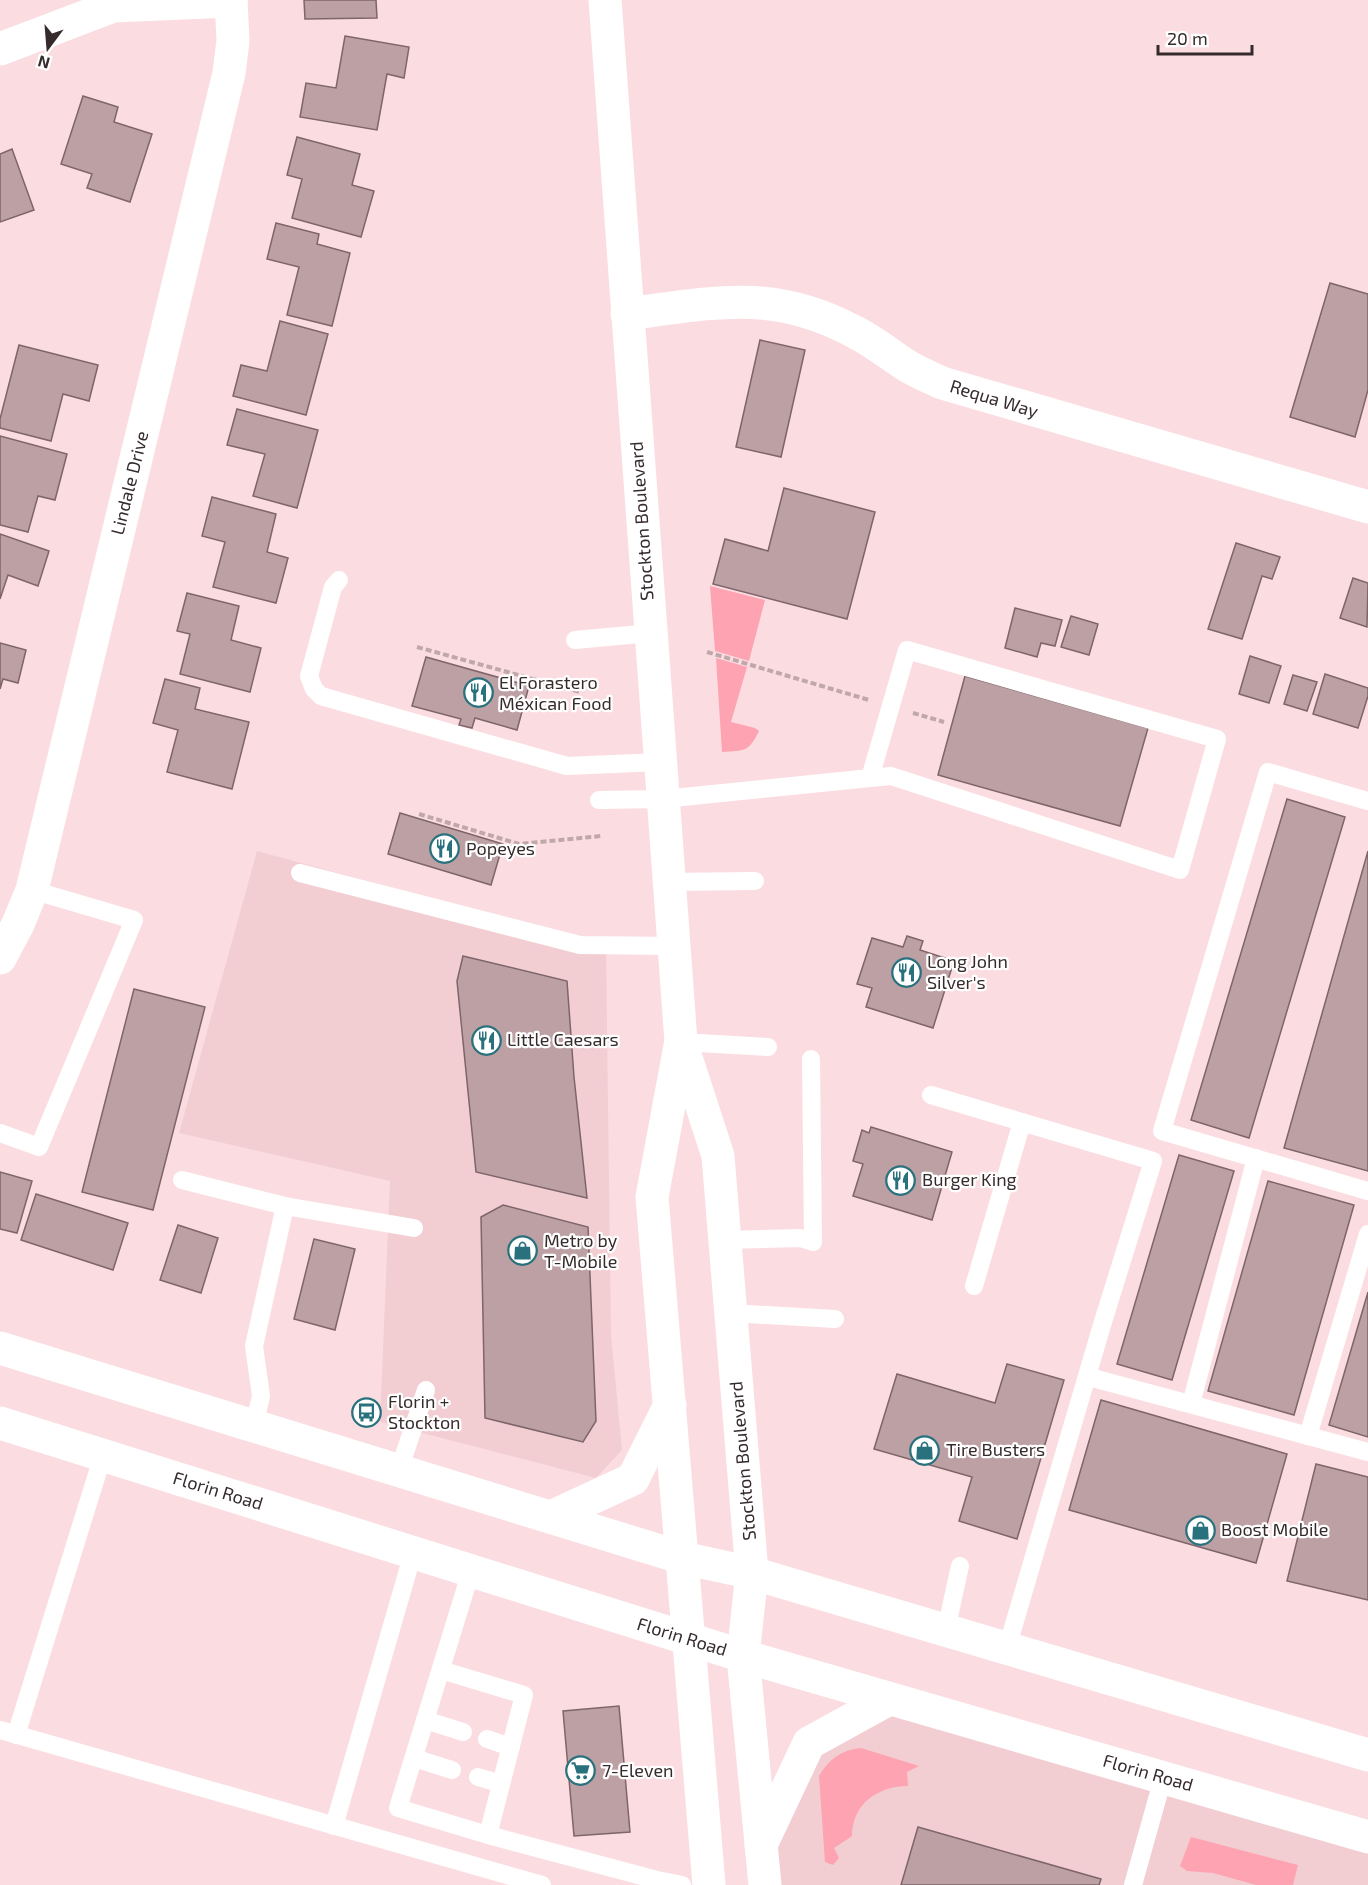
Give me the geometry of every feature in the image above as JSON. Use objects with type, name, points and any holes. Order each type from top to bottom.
[{"type":"main road","name":"Stockton Boulevard","points":[[605,0],[681,1042],[718,1156],[752,1573],[743,1656],[765,1885]]},
{"type":"main road","points":[[0,50],[113,6],[231,1]]},
{"type":"main road","name":"Lindale Drive","points":[[0,958],[18,924],[32,890],[229,74],[233,40],[231,1]]},
{"type":"main road","name":"Requa Way","points":[[627,314],[724,301],[758,301],[791,306],[823,316],[853,330],[911,368],[942,383],[1368,507]]},
{"type":"main road","name":"Stockton Boulevard","points":[[681,1042],[652,1197],[709,1885]]},
{"type":"main road","points":[[0,1348],[683,1558],[752,1573],[1367,1751]]},
{"type":"main road","points":[[551,1517],[633,1479],[670,1405]]},
{"type":"main road","name":"Florin Road","points":[[0,1423],[689,1640],[1368,1837]]},
{"type":"main road","points":[[761,1845],[809,1743],[889,1698]]},
{"type":"lane","points":[[339,580],[333,587],[309,676],[314,689],[321,696],[567,766],[660,762]]},
{"type":"lane","points":[[575,640],[651,633]]},
{"type":"lane","points":[[599,800],[663,799],[891,776],[1180,870],[1217,739],[907,650],[870,778]]},
{"type":"lane","points":[[1368,801],[1268,772],[1162,1131],[1368,1191]]},
{"type":"lane","points":[[300,873],[580,945],[674,946]]},
{"type":"lane","points":[[669,882],[755,881]]},
{"type":"lane","points":[[0,1133],[39,1148],[134,920],[32,890]]},
{"type":"lane","points":[[681,1042],[768,1047]]},
{"type":"lane","points":[[725,1240],[800,1238],[813,1242],[811,1059]]},
{"type":"lane","points":[[931,1095],[1153,1161],[1007,1648]]},
{"type":"lane","points":[[974,1286],[1022,1122]]},
{"type":"lane","points":[[1191,1404],[1256,1158]]},
{"type":"lane","points":[[182,1180],[285,1206],[414,1228]]},
{"type":"lane","points":[[254,1426],[261,1396],[254,1346],[285,1206]]},
{"type":"lane","points":[[1308,1436],[1368,1234]]},
{"type":"lane","points":[[731,1313],[834,1319]]},
{"type":"lane","points":[[1089,1377],[1368,1452]]},
{"type":"lane","points":[[399,1470],[426,1390]]},
{"type":"lane","points":[[103,1455],[8,1733],[542,1885]]},
{"type":"lane","points":[[334,1826],[413,1553]]},
{"type":"lane","points":[[946,1630],[960,1566]]},
{"type":"lane","points":[[471,1571],[398,1808],[488,1835],[682,1885]]},
{"type":"lane","points":[[441,1670],[524,1695],[488,1835]]},
{"type":"lane","points":[[425,1720],[463,1732]]},
{"type":"lane","points":[[487,1739],[511,1747]]},
{"type":"lane","points":[[414,1758],[452,1770]]},
{"type":"lane","points":[[478,1777],[501,1784]]},
{"type":"lane","points":[[1132,1885],[1163,1778]]},
{"type":"path","points":[[417,647],[580,692]]},
{"type":"path","points":[[706,652],[944,722]]},
{"type":"path","points":[[419,814],[519,844],[601,836]]},
{"type":"shaded area","points":[[710,586],[765,600],[749,661],[715,651]]},
{"type":"shaded area","points":[[716,658],[747,667],[731,722],[759,731],[749,747],[745,749],[722,752]]},
{"type":"shaded area","points":[[257,851],[606,946],[611,1334],[622,1450],[596,1478],[380,1422],[390,1181],[179,1133]]},
{"type":"shaded area","points":[[889,1699],[1368,1839],[1368,1885],[765,1885],[809,1743]]},
{"type":"shaded area","points":[[861,1748],[919,1766],[907,1772],[908,1786],[877,1793],[862,1806],[853,1825],[852,1836],[834,1848],[839,1858],[833,1865],[825,1862],[819,1776],[836,1756]]},
{"type":"shaded area","points":[[1191,1837],[1298,1865],[1293,1885],[1256,1885],[1213,1873],[1187,1871],[1180,1866]]},
{"type":"building","points":[[304,0],[376,0],[377,18],[305,19]]},
{"type":"building","points":[[345,36],[409,47],[404,78],[387,74],[377,130],[300,117],[306,83],[336,88]]},
{"type":"building","points":[[83,96],[118,107],[114,122],[152,134],[130,202],[87,188],[92,174],[61,164]]},
{"type":"building","points":[[297,137],[360,154],[352,185],[374,191],[361,237],[292,218],[302,179],[287,175]]},
{"type":"building","points":[[12,149],[34,210],[0,222],[0,154]]},
{"type":"building","points":[[276,223],[319,234],[317,244],[350,253],[332,326],[287,315],[299,267],[267,259]]},
{"type":"building","points":[[1330,283],[1368,294],[1368,390],[1355,437],[1290,417]]},
{"type":"building","points":[[280,321],[328,334],[306,415],[233,396],[241,365],[267,371]]},
{"type":"building","points":[[760,340],[805,350],[781,457],[736,447]]},
{"type":"building","points":[[19,345],[98,365],[89,401],[63,394],[51,441],[0,428],[0,419]]},
{"type":"building","points":[[237,409],[318,430],[297,508],[253,496],[265,454],[227,445]]},
{"type":"building","points":[[0,436],[67,454],[55,500],[38,496],[28,532],[0,525]]},
{"type":"building","points":[[784,488],[875,512],[847,619],[713,584],[725,539],[768,551]]},
{"type":"building","points":[[212,497],[276,514],[267,552],[288,558],[276,603],[213,587],[225,542],[202,536]]},
{"type":"building","points":[[0,534],[49,551],[38,586],[8,575],[0,599]]},
{"type":"building","points":[[1236,543],[1280,557],[1272,579],[1262,576],[1242,639],[1208,629]]},
{"type":"building","points":[[1353,578],[1368,583],[1367,627],[1340,618]]},
{"type":"building","points":[[187,593],[239,606],[231,640],[261,648],[250,692],[180,674],[190,634],[177,631]]},
{"type":"building","points":[[1015,608],[1062,620],[1055,646],[1041,643],[1037,657],[1005,648]]},
{"type":"building","points":[[1071,616],[1098,624],[1089,655],[1061,647]]},
{"type":"building","points":[[0,643],[26,650],[18,683],[3,679],[0,689]]},
{"type":"building","points":[[1250,656],[1281,666],[1269,703],[1239,694]]},
{"type":"building","points":[[426,657],[529,686],[517,730],[475,718],[472,728],[459,725],[461,719],[412,706]]},
{"type":"building","points":[[1325,674],[1368,688],[1368,696],[1358,728],[1313,714]]},
{"type":"building","points":[[1293,675],[1317,682],[1307,711],[1284,704]]},
{"type":"building","points":[[965,676],[1148,728],[1120,826],[938,775]]},
{"type":"building","points":[[165,679],[200,688],[195,709],[249,722],[232,789],[167,772],[178,730],[153,723]]},
{"type":"building","points":[[1287,799],[1345,817],[1249,1138],[1191,1120]]},
{"type":"building","name":"Popeyes","points":[[400,813],[503,844],[491,885],[388,854]]},
{"type":"building","points":[[1368,851],[1368,1171],[1284,1148]]},
{"type":"building","name":"Long John Silver's","points":[[907,936],[923,941],[920,950],[954,961],[933,1028],[866,1007],[872,988],[857,984],[872,938],[903,947]]},
{"type":"building","points":[[463,956],[567,981],[574,1077],[587,1198],[476,1172],[457,981]]},
{"type":"building","points":[[134,989],[205,1007],[153,1210],[82,1192]]},
{"type":"building","name":"Burger King","points":[[871,1127],[952,1152],[932,1220],[853,1196],[863,1164],[853,1161],[862,1130],[869,1133]]},
{"type":"building","points":[[1179,1155],[1234,1171],[1172,1380],[1117,1364]]},
{"type":"building","points":[[0,1172],[32,1181],[17,1233],[0,1229]]},
{"type":"building","points":[[1268,1181],[1354,1205],[1294,1415],[1208,1391]]},
{"type":"building","points":[[36,1194],[128,1223],[113,1270],[21,1240]]},
{"type":"building","points":[[503,1205],[588,1227],[596,1421],[583,1442],[485,1418],[481,1217]]},
{"type":"building","points":[[178,1225],[218,1238],[201,1293],[160,1280]]},
{"type":"building","points":[[314,1239],[355,1249],[335,1330],[294,1319]]},
{"type":"building","points":[[1368,1292],[1368,1437],[1329,1425]]},
{"type":"building","points":[[1007,1364],[1064,1380],[1017,1539],[959,1521],[972,1477],[874,1449],[897,1374],[995,1403]]},
{"type":"building","points":[[1101,1400],[1287,1454],[1256,1563],[1069,1510]]},
{"type":"building","points":[[1316,1464],[1368,1477],[1368,1600],[1287,1581]]},
{"type":"building","points":[[619,1706],[630,1832],[574,1836],[563,1711]]},
{"type":"building","points":[[918,1827],[1101,1879],[1099,1885],[901,1885]]},
{"type":"place","name":"El Forastero Méxican Food","points":[[478,693]]},
{"type":"place","name":"Popeyes","points":[[445,849]]},
{"type":"place","name":"Long John Silver's","points":[[906,972]]},
{"type":"place","name":"Little Caesars","points":[[486,1040]]},
{"type":"place","name":"Burger King","points":[[901,1180]]},
{"type":"place","name":"Metro by T-Mobile","points":[[523,1251]]},
{"type":"place","name":"Florin + Stockton","points":[[367,1412]]},
{"type":"place","name":"Tire Busters","points":[[925,1450]]},
{"type":"place","name":"Boost Mobile","points":[[1200,1530]]},
{"type":"place","name":"7-Eleven","points":[[581,1771]]}]
